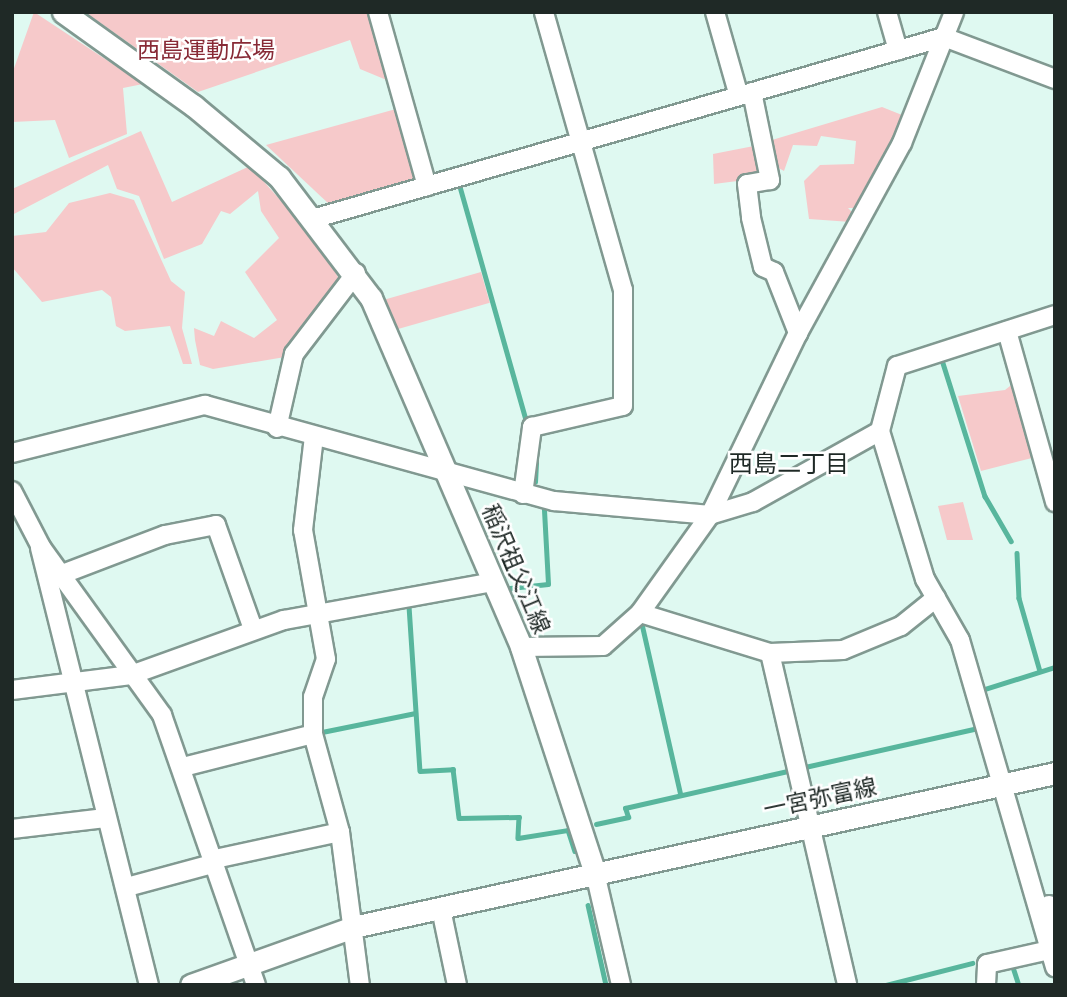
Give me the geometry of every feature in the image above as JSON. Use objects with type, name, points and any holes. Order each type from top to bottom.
[{"type":"main road","name":"稲沢祖父江線","points":[[62,12],[236,139],[316,218],[356,273],[387,327],[521,647],[595,873]]},
{"type":"main road","name":"一宮弥富線","points":[[595,873],[1055,773]]},
{"type":"main road","points":[[191,985],[253,974],[353,927],[595,873]]},
{"type":"street","points":[[378,12],[427,186]]},
{"type":"street","points":[[523,494],[532,427],[623,405],[623,290],[544,12]]},
{"type":"street","points":[[715,12],[746,94],[770,180],[747,184],[751,218],[763,267],[774,272],[797,333]]},
{"type":"street","points":[[887,12],[898,50]]},
{"type":"street","points":[[521,647],[603,646],[640,613],[710,515],[797,333],[902,144],[954,12]]},
{"type":"street","points":[[316,218],[944,37],[1055,79]]},
{"type":"street","points":[[277,428],[294,354],[356,273]]},
{"type":"street","points":[[986,985],[987,964],[1051,948],[960,640],[936,598],[880,431],[897,366],[1055,316]]},
{"type":"street","points":[[1007,331],[1055,502]]},
{"type":"street","points":[[12,453],[205,405],[277,428],[446,470],[523,494],[710,515],[753,502],[880,431]]},
{"type":"street","points":[[314,437],[303,530],[326,659],[313,697],[313,734],[340,832],[360,985]]},
{"type":"street","points":[[12,491],[41,547],[162,715],[183,767],[253,974]]},
{"type":"street","points":[[60,575],[165,536],[216,525],[253,629]]},
{"type":"street","points":[[41,547],[70,683],[105,818],[127,887],[149,985]]},
{"type":"street","points":[[12,690],[131,675],[253,629],[493,582]]},
{"type":"street","points":[[640,613],[770,653],[843,650],[901,626],[936,598]]},
{"type":"street","points":[[770,653],[847,985]]},
{"type":"street","points":[[183,767],[313,734]]},
{"type":"street","points":[[12,829],[105,818]]},
{"type":"street","points":[[127,887],[215,861],[340,832]]},
{"type":"street","points":[[595,873],[621,985]]},
{"type":"street","points":[[441,909],[457,985]]},
{"type":"green space","points":[[34,12],[143,84],[123,88],[127,134],[69,158],[55,120],[12,122],[12,74]]},
{"type":"green space","name":"西島運動広場","points":[[85,12],[370,12],[389,81],[360,69],[350,40],[198,92]]},
{"type":"green space","points":[[882,107],[907,117],[860,208],[848,208],[855,215],[851,222],[809,219],[804,181],[820,165],[854,164],[856,141],[821,136],[817,146],[793,145],[784,171],[775,166],[772,140]]},
{"type":"green space","points":[[396,109],[417,181],[330,205],[266,145]]},
{"type":"green space","points":[[141,131],[172,202],[250,166],[322,247],[340,281],[285,357],[213,369],[200,365],[195,340],[194,328],[214,336],[221,321],[254,338],[277,320],[245,272],[279,238],[261,211],[258,191],[230,214],[221,211],[202,244],[164,259],[139,196],[117,189],[108,165],[12,215],[12,189]]},
{"type":"green space","points":[[759,145],[761,178],[714,184],[713,154]]},
{"type":"green space","points":[[110,193],[134,200],[171,281],[185,292],[182,328],[192,364],[183,364],[170,326],[125,331],[116,326],[111,297],[102,290],[42,302],[12,267],[12,236],[46,232],[69,203]]},
{"type":"green space","points":[[481,272],[490,303],[395,330],[386,299]]},
{"type":"green space","points":[[1015,382],[1036,457],[981,471],[958,396],[1005,390]]},
{"type":"green space","points":[[963,502],[973,540],[947,540],[938,506]]},
{"type":"waterway","points":[[438,173],[455,168]]},
{"type":"waterway","points":[[459,183],[526,419]]},
{"type":"waterway","points":[[942,360],[985,496],[1011,541]]},
{"type":"waterway","points":[[535,482],[536,463]]},
{"type":"waterway","points":[[510,588],[548,584],[544,509]]},
{"type":"waterway","points":[[1017,553],[1019,598],[1040,671]]},
{"type":"waterway","points":[[409,606],[420,771],[453,769],[459,818],[519,817],[518,838],[568,830],[575,851]]},
{"type":"waterway","points":[[642,624],[681,795]]},
{"type":"waterway","points":[[982,690],[1055,667]]},
{"type":"waterway","points":[[322,732],[415,713]]},
{"type":"waterway","points":[[805,767],[978,728]]},
{"type":"waterway","points":[[596,824],[628,817],[625,808],[792,770]]},
{"type":"waterway","points":[[588,905],[606,985]]},
{"type":"waterway","points":[[886,985],[972,963]]},
{"type":"waterway","points":[[1012,964],[1019,985]]},
{"type":"district","name":"西島二丁目","points":[[789,464]]}]
